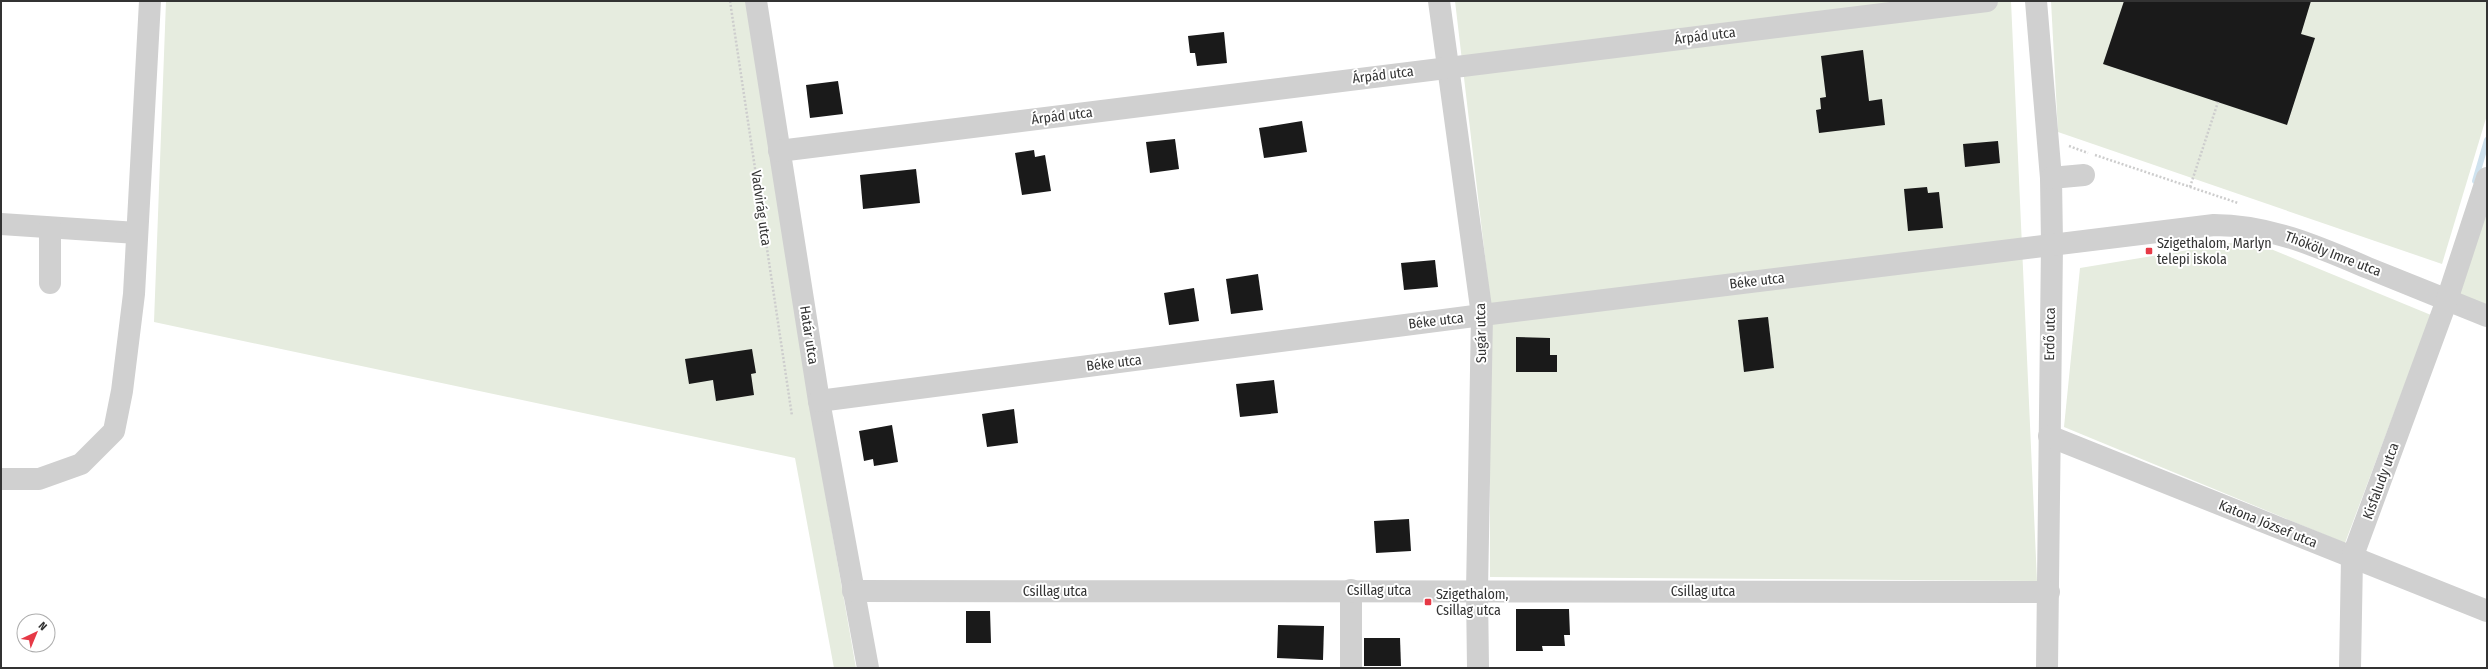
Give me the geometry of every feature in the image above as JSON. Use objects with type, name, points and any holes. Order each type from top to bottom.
[{"type":"street","points":[[1,479],[39,479],[81,464],[114,431],[122,391],[134,294],[150,1]]},
{"type":"street","name":"Határ utca","points":[[756,1],[820,401],[868,668]]},
{"type":"street","name":"Sugár utca","points":[[1439,1],[1482,315],[1477,591],[1478,668]]},
{"type":"street","name":"Árpád utca","points":[[779,151],[1987,1]]},
{"type":"street","name":"Erdő utca","points":[[2036,1],[2051,178],[2052,244],[2047,668]]},
{"type":"street","points":[[2051,178],[2084,175]]},
{"type":"street","name":"Kisfaludy utca","points":[[2350,668],[2352,558],[2447,300],[2487,178]]},
{"type":"street","points":[[1,224],[137,233]]},
{"type":"street","name":"Thököly Imre utca","points":[[2052,244],[2195,227],[2235,225],[2281,234],[2328,251],[2487,316]]},
{"type":"street","points":[[50,228],[50,283]]},
{"type":"street","name":"Béke utca","points":[[820,401],[1482,315],[2052,244]]},
{"type":"street","name":"Katona József utca","points":[[2049,436],[2487,611]]},
{"type":"street","points":[[1351,590],[1351,668]]},
{"type":"street","name":"Csillag utca","points":[[853,591],[1351,590],[2049,592]]},
{"type":"path","name":"Vadvirág utca","points":[[730,1],[792,416]]},
{"type":"path","points":[[2190,187],[2218,102]]},
{"type":"shaded area","points":[[166,1],[747,1],[820,463],[856,668],[834,668],[795,458],[154,322]]},
{"type":"shaded area","points":[[1455,1],[2011,1],[2037,581],[1490,577],[1490,299]]},
{"type":"shaded area","points":[[2051,1],[2487,1],[2487,115],[2442,264],[2058,132]]},
{"type":"shaded area","points":[[2487,178],[2487,316],[2447,300]]},
{"type":"shaded area","points":[[2249,240],[2431,315],[2345,543],[2064,427],[2080,268]]},
{"type":"building","points":[[2124,1],[2311,1],[2301,34],[2315,38],[2287,125],[2103,64]]},
{"type":"building","points":[[1224,32],[1227,63],[1197,66],[1195,53],[1190,53],[1188,36]]},
{"type":"building","points":[[1863,50],[1869,101],[1882,99],[1885,125],[1819,133],[1816,110],[1821,109],[1820,98],[1826,97],[1821,56]]},
{"type":"building","points":[[838,81],[843,114],[810,118],[806,85]]},
{"type":"building","points":[[1302,121],[1307,152],[1264,158],[1259,128]]},
{"type":"building","points":[[1175,139],[1179,169],[1150,173],[1146,142]]},
{"type":"building","points":[[1998,141],[2000,163],[1965,167],[1963,144]]},
{"type":"building","points":[[1034,150],[1035,157],[1045,155],[1051,191],[1022,195],[1015,153]]},
{"type":"building","points":[[916,169],[920,203],[863,209],[860,175]]},
{"type":"building","points":[[1927,187],[1928,193],[1939,192],[1943,228],[1908,231],[1904,189]]},
{"type":"building","points":[[1435,260],[1438,287],[1404,290],[1401,263]]},
{"type":"building","points":[[1258,274],[1263,310],[1231,314],[1226,279]]},
{"type":"building","points":[[1194,288],[1199,321],[1169,325],[1164,293]]},
{"type":"building","points":[[1768,317],[1774,368],[1744,372],[1738,320]]},
{"type":"building","points":[[1516,337],[1550,338],[1550,355],[1557,355],[1557,372],[1516,372]]},
{"type":"building","points":[[752,349],[756,373],[751,374],[754,395],[716,401],[713,380],[689,384],[685,359]]},
{"type":"building","points":[[1274,380],[1278,413],[1240,417],[1236,384]]},
{"type":"building","points":[[1014,409],[1018,443],[987,447],[982,414]]},
{"type":"building","points":[[892,425],[898,462],[874,466],[873,459],[864,461],[859,431]]},
{"type":"building","points":[[1409,519],[1411,551],[1376,553],[1374,521]]},
{"type":"building","points":[[1516,609],[1569,609],[1570,635],[1564,635],[1565,646],[1542,646],[1543,651],[1516,651]]},
{"type":"building","points":[[966,611],[990,611],[991,643],[966,643]]},
{"type":"building","points":[[1278,625],[1324,626],[1323,660],[1277,658]]},
{"type":"building","points":[[1364,638],[1400,638],[1401,666],[1364,666]]},
{"type":"waterway","points":[[2475,181],[2487,140]]},
{"type":"place","name":"Szigethalom, Marlyn telepi iskola","points":[[2149,251]]},
{"type":"place","name":"Szigethalom, Csillag utca","points":[[1428,602]]}]
